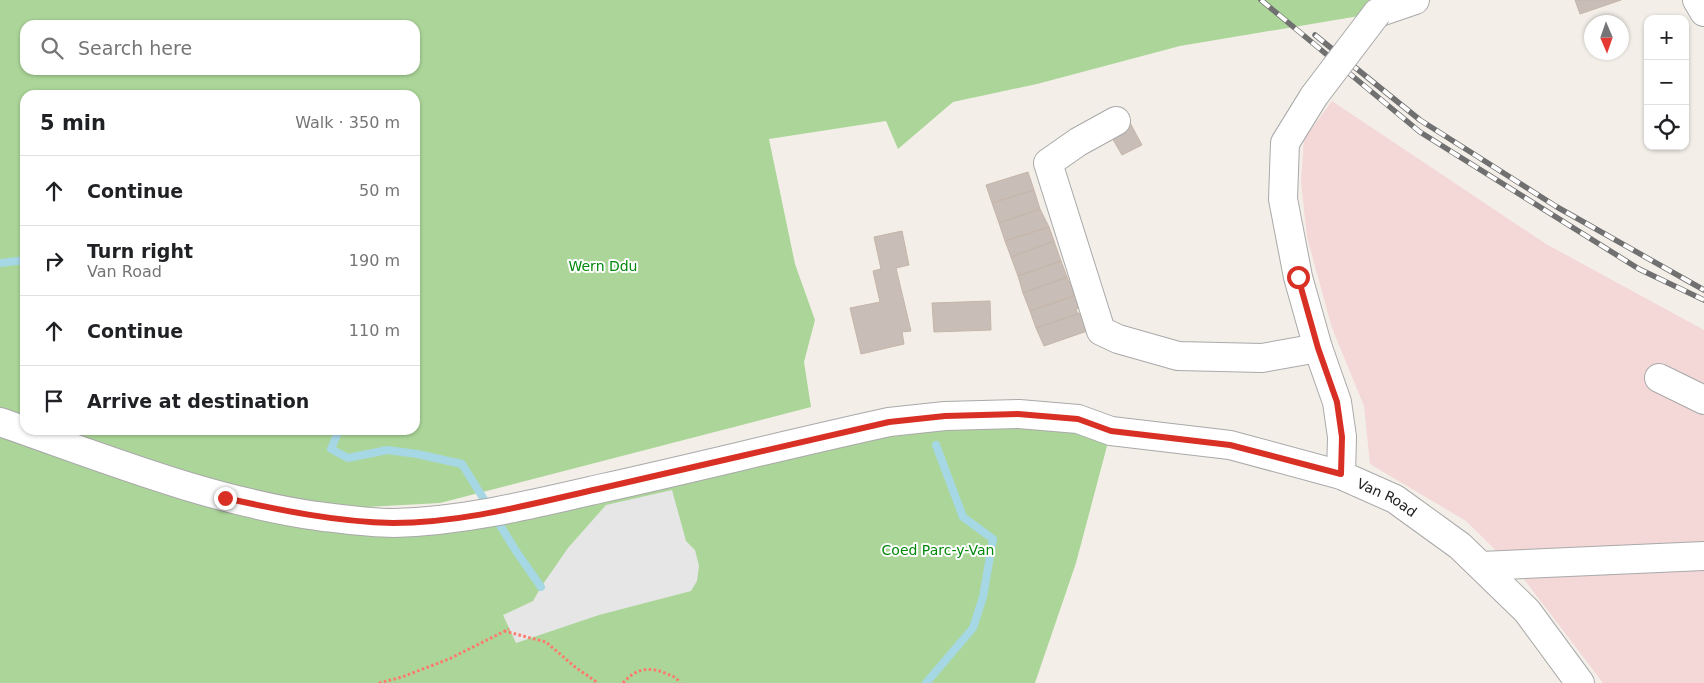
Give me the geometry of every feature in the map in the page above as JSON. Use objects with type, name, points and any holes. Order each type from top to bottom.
[{"type":"street","points":[[1341,474],[1342,437],[1337,402],[1318,348],[1298,277],[1283,199],[1284,144],[1314,96],[1377,13],[1415,0]]},
{"type":"street","points":[[1697,0],[1704,12]]},
{"type":"street","points":[[1116,121],[1078,142],[1048,163],[1101,331],[1118,339],[1178,356],[1262,358],[1318,348]]},
{"type":"street","points":[[1659,378],[1704,400]]},
{"type":"street","name":"Van Road","points":[[37,435],[148,474],[225,498],[289,512],[345,520],[394,523],[445,519],[512,508],[889,422],[945,416],[1018,414],[1078,419],[1111,431],[1230,445],[1341,474],[1395,499],[1460,546],[1527,611],[1580,683]]},
{"type":"street","name":"Van Road","points":[[0,422],[20,429]]},
{"type":"street","points":[[1481,566],[1704,556]]},
{"type":"path","points":[[380,683],[402,677],[449,659],[509,628]]},
{"type":"path","points":[[504,631],[546,642],[575,667],[598,683]]},
{"type":"path","points":[[623,683],[636,671],[656,668],[677,678],[680,683]]},
{"type":"shaded area","points":[[1332,101],[1546,244],[1704,330],[1704,683],[1603,683],[1520,574],[1466,521],[1370,464],[1364,406],[1332,328],[1307,237],[1301,182],[1304,139]]},
{"type":"shaded area","points":[[672,490],[686,541],[695,550],[699,566],[697,581],[691,591],[599,615],[516,643],[503,615],[533,601],[568,548],[606,505]]},
{"type":"green space","points":[[0,0],[1415,0],[1377,13],[1180,46],[1037,84],[953,102],[898,149],[886,121],[769,139],[795,264],[815,320],[804,362],[811,407],[440,503],[293,511],[393,523],[889,422],[1111,431],[1076,563],[1035,683],[0,683]]},
{"type":"building","points":[[1575,0],[1621,0],[1580,14]]},
{"type":"building","points":[[1129,121],[1142,145],[1122,155],[1108,131]]},
{"type":"building","points":[[1028,172],[1034,190],[992,203],[986,185]]},
{"type":"building","points":[[1034,190],[1040,209],[999,223],[992,203]]},
{"type":"building","points":[[1040,209],[1049,227],[1005,241],[999,223]]},
{"type":"building","points":[[1049,227],[1054,241],[1011,257],[1005,241]]},
{"type":"building","points":[[902,231],[909,265],[896,268],[911,331],[902,332],[904,344],[861,354],[850,308],[880,302],[873,271],[881,269],[874,237]]},
{"type":"building","points":[[1054,241],[1061,261],[1018,276],[1011,257]]},
{"type":"building","points":[[1061,261],[1067,277],[1023,293],[1018,276]]},
{"type":"building","points":[[1067,277],[1075,295],[1030,311],[1023,293]]},
{"type":"building","points":[[1080,294],[1085,307],[1076,309],[1078,314],[1036,328],[1030,311]]},
{"type":"building","points":[[990,301],[991,330],[934,332],[932,303]]},
{"type":"building","points":[[1086,311],[1093,329],[1044,346],[1036,328]]},
{"type":"waterway","points":[[0,263],[20,261]]},
{"type":"waterway","points":[[337,435],[331,449],[348,458],[387,450],[417,454],[462,464],[516,551],[541,587]]},
{"type":"waterway","points":[[926,683],[973,628],[983,597],[993,539],[963,517],[936,445]]},
{"type":"railway","points":[[1261,0],[1420,132],[1639,269],[1704,300]]},
{"type":"railway","points":[[1315,35],[1420,120],[1557,207],[1704,290]]},
{"type":"route","points":[[225,498],[289,512],[345,520],[394,523],[445,519],[512,508],[889,422],[945,416],[1018,414],[1078,419],[1111,431],[1230,445],[1341,474],[1342,437],[1337,402],[1318,348],[1298,277]]},
{"type":"park label","name":"Wern Ddu","points":[[603,266]]},
{"type":"park label","name":"Coed Parc-y-Van","points":[[938,550]]}]
